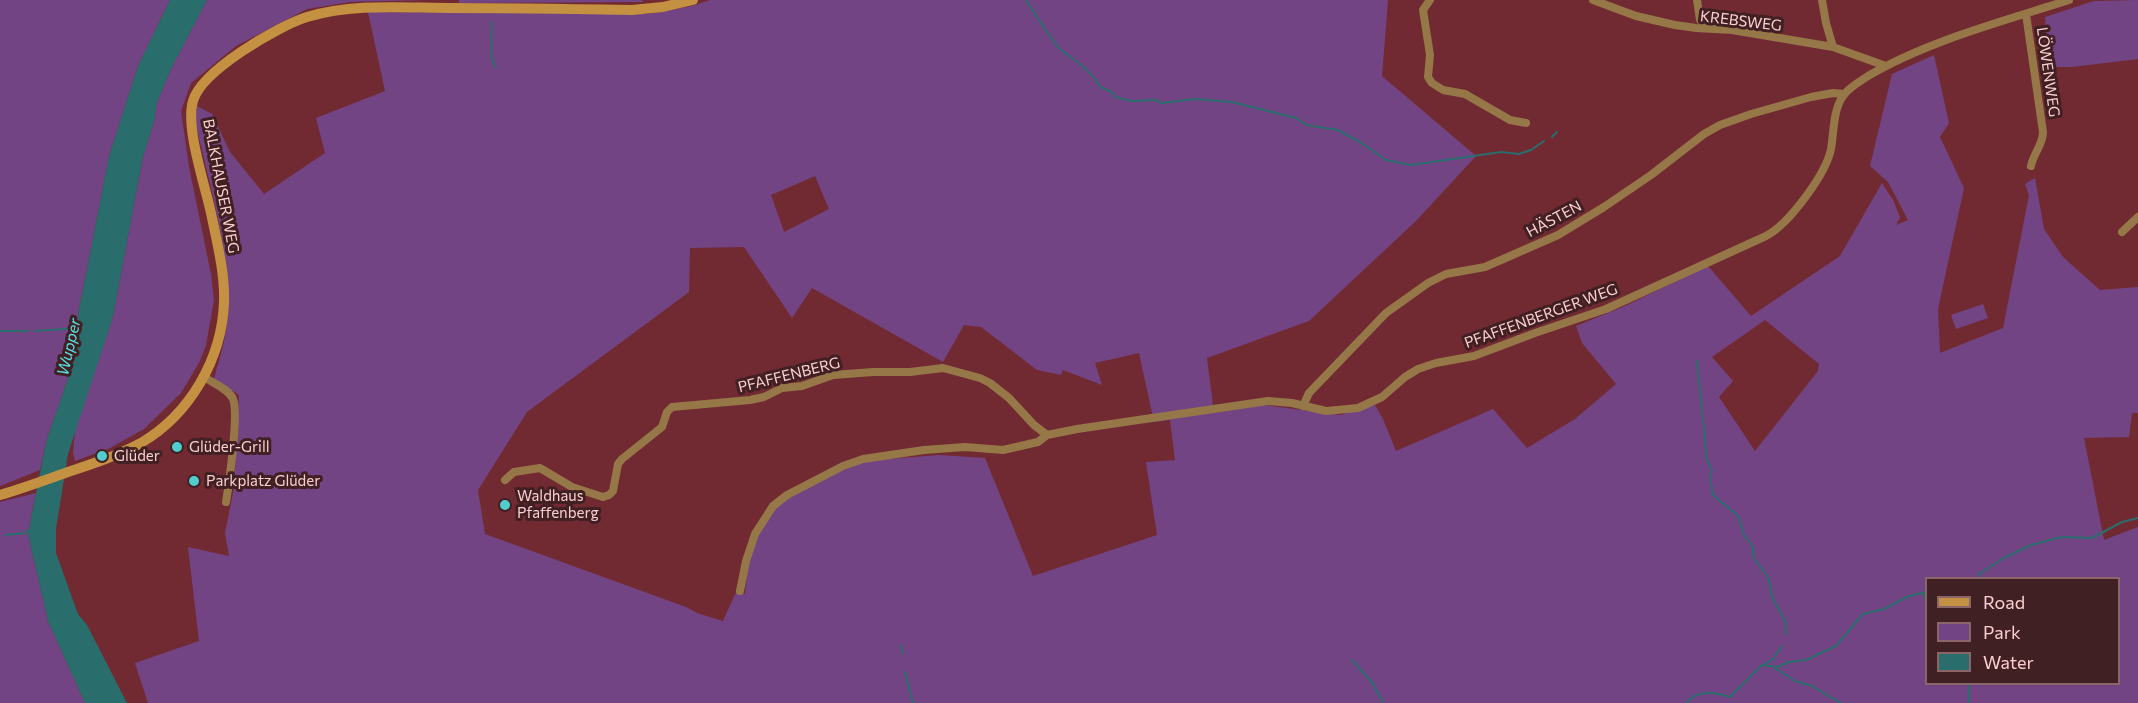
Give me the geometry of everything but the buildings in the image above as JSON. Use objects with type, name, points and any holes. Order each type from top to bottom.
[{"type":"main road","name":"BALKHAUSER WEG","points":[[0,495],[108,458],[139,444],[161,428],[184,405],[204,377],[221,331],[224,303],[220,256],[191,120],[191,110],[195,95],[202,83],[244,51],[287,26],[308,17],[338,11],[380,8],[632,9],[693,0]]},
{"type":"street","points":[[1430,0],[1423,10],[1430,56],[1428,77],[1432,83],[1443,90],[1464,94],[1510,120],[1526,123]]},
{"type":"street","name":"KREBSWEG","points":[[1593,0],[1656,21],[1686,27],[1732,30],[1833,47],[1886,66]]},
{"type":"street","points":[[1697,0],[1700,20],[1711,29]]},
{"type":"street","points":[[1822,0],[1833,47]]},
{"type":"street","points":[[1844,94],[1886,66],[1914,53],[2069,0]]},
{"type":"street","name":"LÖWENWEG","points":[[2026,14],[2043,132],[2042,141],[2031,166]]},
{"type":"street","name":"HÄSTEN","points":[[1304,406],[1309,393],[1386,313],[1428,283],[1446,274],[1485,267],[1558,235],[1621,196],[1704,134],[1720,125],[1811,97],[1833,93],[1844,94]]},
{"type":"street","name":"PFAFFENBERGER WEG","points":[[740,591],[746,561],[755,534],[773,506],[788,495],[863,459],[954,448],[1003,450],[1038,442],[1047,435],[1268,401],[1333,411],[1363,406],[1382,397],[1418,369],[1474,356],[1606,309],[1771,233],[1799,204],[1822,171],[1830,155],[1837,111],[1844,94]]},
{"type":"street","points":[[2122,232],[2138,217]]},
{"type":"street","name":"PFAFFENBERG","points":[[505,480],[514,472],[540,468],[578,490],[603,496],[609,495],[613,491],[618,464],[658,431],[672,406],[750,400],[764,397],[782,388],[802,386],[833,375],[854,373],[910,372],[943,368],[980,378],[995,386],[1047,435]]},
{"type":"street","points":[[204,377],[228,392],[234,404],[233,443],[226,502]]},
{"type":"green space","points":[[0,0],[170,0],[138,66],[109,156],[78,315],[77,352],[46,442],[40,470],[0,486]]},
{"type":"green space","points":[[207,0],[427,0],[350,2],[307,9],[236,46],[191,83],[181,111],[214,300],[206,345],[200,361],[181,393],[144,429],[110,448],[75,461],[73,453],[75,430],[113,317],[142,161],[155,118],[156,105],[171,69]]},
{"type":"green space","points":[[459,0],[641,0],[644,2],[459,3]]},
{"type":"green space","points":[[710,0],[1388,0],[1382,76],[1476,156],[1416,221],[1309,321],[1207,358],[1214,413],[1264,405],[1340,415],[1375,405],[1396,451],[1493,409],[1527,448],[1575,419],[1616,384],[1582,343],[1576,326],[1625,306],[1708,266],[1751,316],[1840,256],[1882,183],[1900,217],[1896,225],[1908,220],[1888,182],[1870,166],[1892,74],[1934,55],[1949,123],[1940,137],[1964,188],[1938,309],[1940,353],[2003,328],[2029,195],[2025,184],[2035,178],[2044,229],[2063,257],[2100,290],[2138,287],[2138,413],[2132,413],[2129,437],[2084,438],[2104,540],[2138,527],[2138,703],[148,703],[135,663],[199,641],[188,547],[229,556],[225,533],[234,488],[239,395],[214,379],[226,330],[227,278],[219,225],[195,120],[197,106],[212,114],[230,152],[264,194],[325,153],[316,118],[385,91],[368,12],[648,14],[692,6]],"holes":[[[815,176],[829,209],[784,232],[771,195]],[[744,247],[792,318],[812,288],[943,362],[964,325],[981,327],[1037,370],[1061,375],[1063,370],[1102,385],[1095,363],[1139,353],[1154,422],[1170,420],[1175,460],[1146,462],[1157,535],[1033,576],[985,458],[939,455],[863,461],[806,487],[776,506],[758,533],[748,562],[745,594],[737,590],[723,621],[485,534],[478,490],[527,412],[689,292],[690,248]],[[1765,320],[1819,364],[1818,371],[1755,451],[1719,397],[1733,381],[1712,357]]]},
{"type":"green space","points":[[2138,0],[2138,59],[2072,67],[2048,67],[2045,17],[2094,1]]},
{"type":"green space","points":[[1983,304],[1988,318],[1956,329],[1951,315]]},
{"type":"green space","points":[[36,493],[28,534],[48,621],[85,703],[0,703],[0,502]]},
{"type":"water","points":[[170,0],[207,0],[171,69],[156,105],[155,118],[142,161],[113,317],[68,454],[56,529],[56,553],[78,614],[87,625],[127,703],[85,703],[48,621],[28,534],[46,442],[77,352],[78,315],[109,156],[138,66]]},
{"type":"waterway","points":[[1026,0],[1059,48],[1088,71],[1100,87],[1112,92],[1115,97],[1131,101],[1156,100],[1162,103],[1195,99],[1232,102],[1296,118],[1306,125],[1338,130],[1386,160],[1411,165],[1501,152],[1519,154],[1531,150],[1544,141]]},
{"type":"waterway","points":[[492,22],[491,57],[496,68]]},
{"type":"waterway","points":[[1552,137],[1557,132]]},
{"type":"waterway","name":"Wupper","points":[[35,331],[80,328]]},
{"type":"waterway","points":[[0,331],[28,331]]},
{"type":"waterway","points":[[1697,361],[1707,460],[1712,470],[1710,479],[1713,495],[1738,516],[1744,535],[1753,547],[1754,558],[1769,579],[1772,597],[1786,622],[1786,634]]},
{"type":"waterway","points":[[1979,577],[1979,574],[2004,558],[2031,545],[2062,537],[2092,538],[2122,522],[2138,518]]},
{"type":"waterway","points":[[6,535],[25,533],[31,528]]},
{"type":"waterway","points":[[1686,703],[1695,695],[1701,694],[1712,693],[1730,697],[1762,665],[1777,667],[1789,662],[1806,660],[1836,646],[1863,614],[1884,609],[1909,596],[1925,592]]},
{"type":"waterway","points":[[1923,593],[1925,598]]},
{"type":"waterway","points":[[901,645],[903,654]]},
{"type":"waterway","points":[[1763,665],[1772,660],[1782,646]]},
{"type":"waterway","points":[[1352,660],[1372,682],[1383,703]]},
{"type":"waterway","points":[[1775,668],[1795,681],[1812,686],[1841,703]]},
{"type":"waterway","points":[[905,672],[913,703]]},
{"type":"waterway","points":[[1969,685],[1969,703]]},
{"type":"place","name":"Glüder-Grill","points":[[177,447]]},
{"type":"place","name":"Glüder","points":[[102,456]]},
{"type":"place","name":"Parkplatz Glüder","points":[[194,481]]},
{"type":"place","name":"Waldhaus Pfaffenberg","points":[[505,505]]}]
